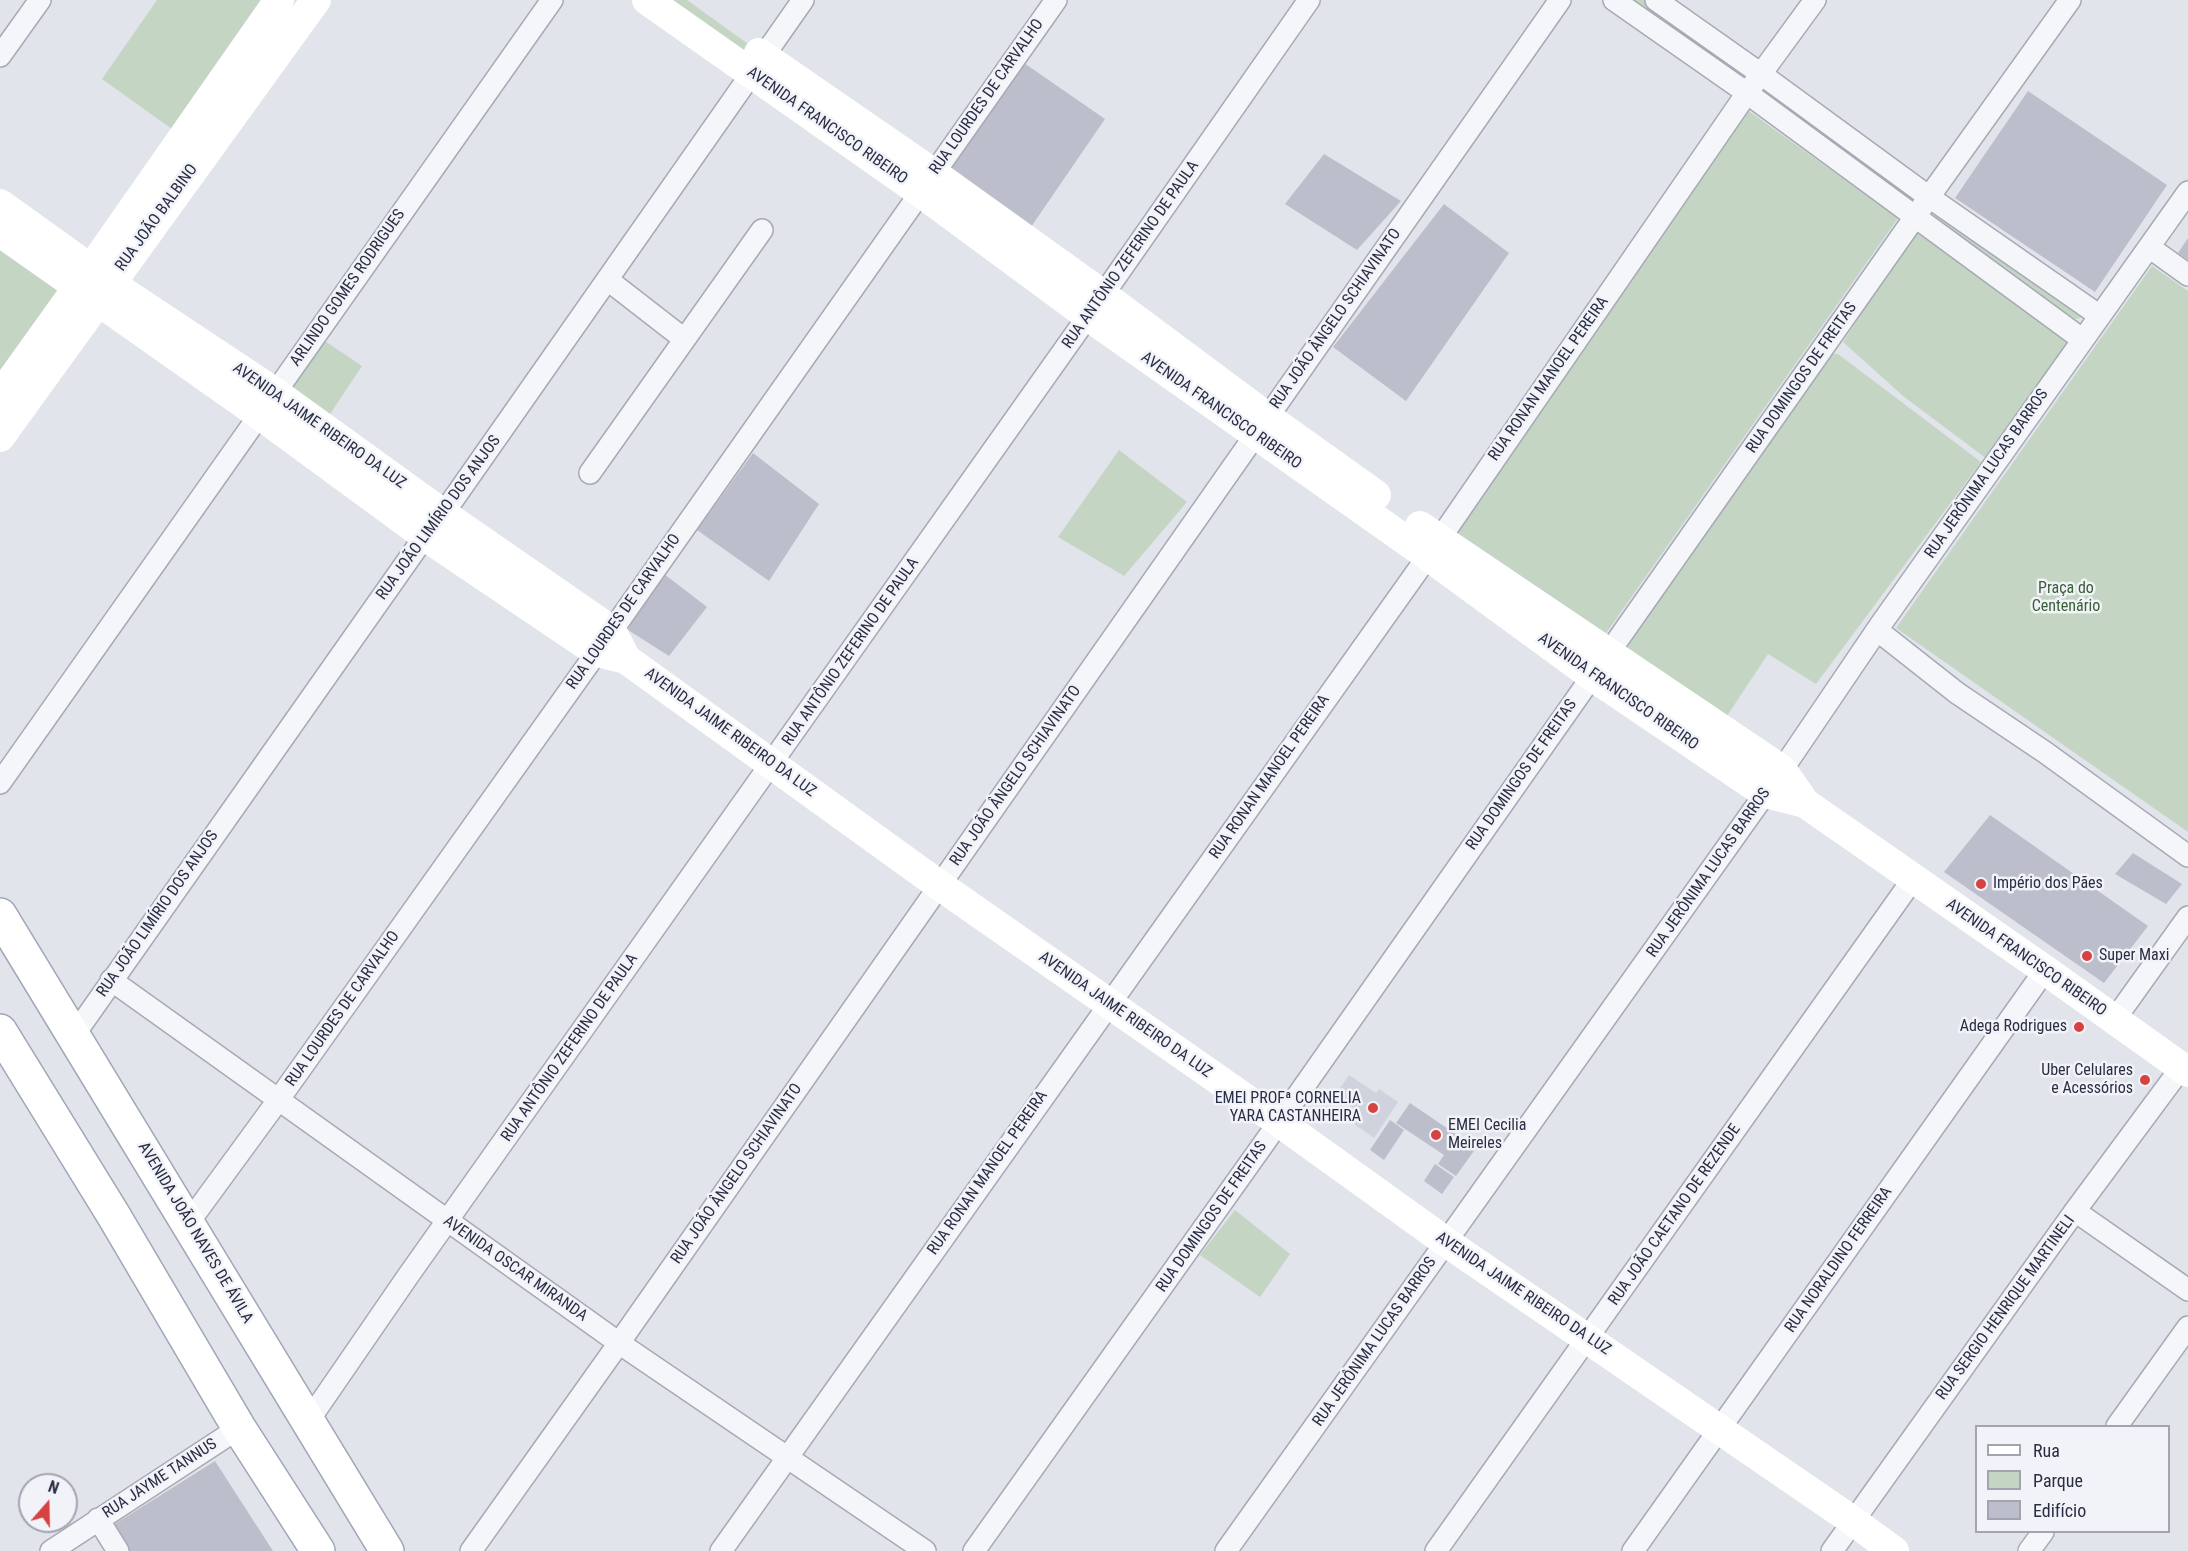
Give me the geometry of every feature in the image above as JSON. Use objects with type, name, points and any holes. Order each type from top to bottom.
[{"type":"main road","name":"AVENIDA JOÃO NAVES DE ÁVILA","points":[[0,915],[189,1222],[387,1551]]},
{"type":"main road","points":[[0,1031],[114,1216],[239,1428],[318,1551]]},
{"type":"street","points":[[0,56],[40,0]]},
{"type":"street","name":"RUA JOÃO BALBINO","points":[[0,437],[94,285],[279,0]]},
{"type":"street","name":"RUA JOÃO BALBINO","points":[[0,396],[94,285],[316,0]]},
{"type":"street","name":"ARLINDO GOMES RODRIGUES","points":[[0,783],[552,0]]},
{"type":"street","name":"AVENIDA FRANCISCO RIBEIRO","points":[[647,0],[758,64],[927,182],[1260,425],[1600,665],[1774,781],[2185,1070]]},
{"type":"street","name":"AVENIDA FRANCISCO RIBEIRO","points":[[684,0],[758,64]]},
{"type":"street","name":"RUA JOÃO LIMÍRIO DOS ANJOS","points":[[74,1035],[803,0]]},
{"type":"street","name":"RUA LOURDES DE CARVALHO","points":[[189,1222],[604,641],[1056,0]]},
{"type":"street","name":"RUA ANTÔNIO ZEFERINO DE PAULA","points":[[309,1420],[1096,306],[1308,0]]},
{"type":"street","name":"RUA JOÃO ÂNGELO SCHIAVINATO","points":[[471,1551],[1560,0]]},
{"type":"street","points":[[1614,0],[1747,93],[2083,340]]},
{"type":"street","points":[[1656,0],[1929,197],[2100,316]]},
{"type":"street","name":"RUA RONAN MANOEL PEREIRA","points":[[721,1551],[1433,547],[1747,93],[1815,0]]},
{"type":"street","name":"RUA DOMINGOS DE FREITAS","points":[[974,1551],[2070,0]]},
{"type":"street","name":"RUA JERÔNIMA LUCAS BARROS","points":[[1226,1551],[1774,781],[1877,630],[2188,192]]},
{"type":"street","name":"AVENIDA JAIME RIBEIRO DA LUZ","points":[[0,204],[94,285]]},
{"type":"street","points":[[590,473],[762,230]]},
{"type":"street","name":"AVENIDA JAIME RIBEIRO DA LUZ","points":[[0,231],[94,285],[267,403],[434,525],[604,641],[939,885],[1279,1122],[1446,1242],[1854,1521],[1894,1551]]},
{"type":"street","points":[[2149,247],[2188,274]]},
{"type":"street","points":[[608,279],[684,339]]},
{"type":"street","points":[[1877,630],[1957,693],[2046,753],[2188,856]]},
{"type":"street","name":"RUA JOÃO CAETANO DE REZENDE","points":[[1436,1551],[1913,879]]},
{"type":"street","points":[[2115,1019],[2188,916]]},
{"type":"street","name":"RUA NORALDINO FERREIRA","points":[[1633,1551],[2045,970]]},
{"type":"street","name":"AVENIDA OSCAR MIRANDA","points":[[111,980],[619,1343],[925,1551]]},
{"type":"street","name":"RUA SERGIO HENRIQUE MARTINELI","points":[[1832,1551],[2075,1211],[2185,1070]]},
{"type":"street","points":[[2075,1211],[2188,1290]]},
{"type":"street","points":[[2118,1425],[2188,1327]]},
{"type":"street","name":"RUA JAYME TANNUS","points":[[51,1551],[239,1428]]},
{"type":"street","points":[[98,1519],[118,1551]]},
{"type":"street","points":[[2029,1551],[2042,1533]]},
{"type":"shaded area","name":"EMEI PROFª CORNELIA YARA CASTANHEIRA","points":[[1349,1075],[1376,1093],[1379,1089],[1398,1102],[1374,1138],[1354,1124],[1361,1113],[1335,1096]]},
{"type":"green space","points":[[157,0],[264,0],[172,129],[102,79]]},
{"type":"green space","points":[[660,0],[687,0],[748,44],[750,54]]},
{"type":"green space","points":[[1625,0],[1652,0],[1748,76],[1743,79]]},
{"type":"green space","points":[[1768,87],[1913,194],[1903,196],[1762,96],[1762,91]]},
{"type":"green space","points":[[1746,109],[1898,218],[1604,636],[1455,533]]},
{"type":"green space","points":[[1935,214],[2085,317],[2075,319],[1937,224]]},
{"type":"green space","points":[[1917,228],[2069,341],[1987,459],[1903,396],[1843,342]]},
{"type":"green space","points":[[0,239],[66,284],[0,378]]},
{"type":"green space","name":"Praça do Centenário","points":[[2152,266],[2188,291],[2188,832],[1896,628]]},
{"type":"green space","points":[[325,341],[362,366],[328,417],[283,389]]},
{"type":"green space","points":[[1828,354],[1838,354],[1981,462],[1816,684],[1768,654],[1725,719],[1620,649]]},
{"type":"green space","points":[[1119,450],[1187,502],[1124,576],[1058,537]]},
{"type":"green space","points":[[1235,1210],[1290,1254],[1260,1297],[1200,1255]]},
{"type":"building","points":[[1024,63],[1105,119],[1031,227],[951,168]]},
{"type":"building","points":[[2028,91],[2167,185],[2095,292],[1955,198]]},
{"type":"building","points":[[1324,154],[1401,201],[1357,250],[1285,204]]},
{"type":"building","points":[[1444,204],[1509,253],[1406,401],[1333,347]]},
{"type":"building","points":[[2188,238],[2188,260],[2178,253]]},
{"type":"building","points":[[753,453],[819,504],[769,581],[697,530]]},
{"type":"building","points":[[655,567],[707,607],[669,656],[628,630]]},
{"type":"building","points":[[1990,815],[2148,926],[2104,983],[1944,872]]},
{"type":"building","points":[[2133,853],[2182,884],[2166,904],[2115,874]]},
{"type":"building","name":"EMEI Cecilia Meireles","points":[[1410,1103],[1476,1148],[1456,1176],[1438,1164],[1444,1155],[1396,1123]]},
{"type":"building","name":"EMEI Cecilia Meireles","points":[[1390,1120],[1404,1130],[1384,1160],[1370,1150]]},
{"type":"building","name":"EMEI Cecilia Meireles","points":[[1435,1164],[1454,1177],[1442,1194],[1424,1181]]},
{"type":"building","points":[[215,1461],[273,1551],[125,1551],[110,1527]]},
{"type":"place","name":"Império dos Pães","points":[[1981,884]]},
{"type":"place","name":"Super Maxi","points":[[2087,956]]},
{"type":"place","name":"Adega Rodrigues","points":[[2079,1027]]},
{"type":"place","name":"Uber Celulares e Acessórios","points":[[2145,1080]]},
{"type":"place","name":"EMEI PROFª CORNELIA YARA CASTANHEIRA","points":[[1373,1108]]},
{"type":"place","name":"EMEI Cecilia Meireles","points":[[1436,1135]]}]
